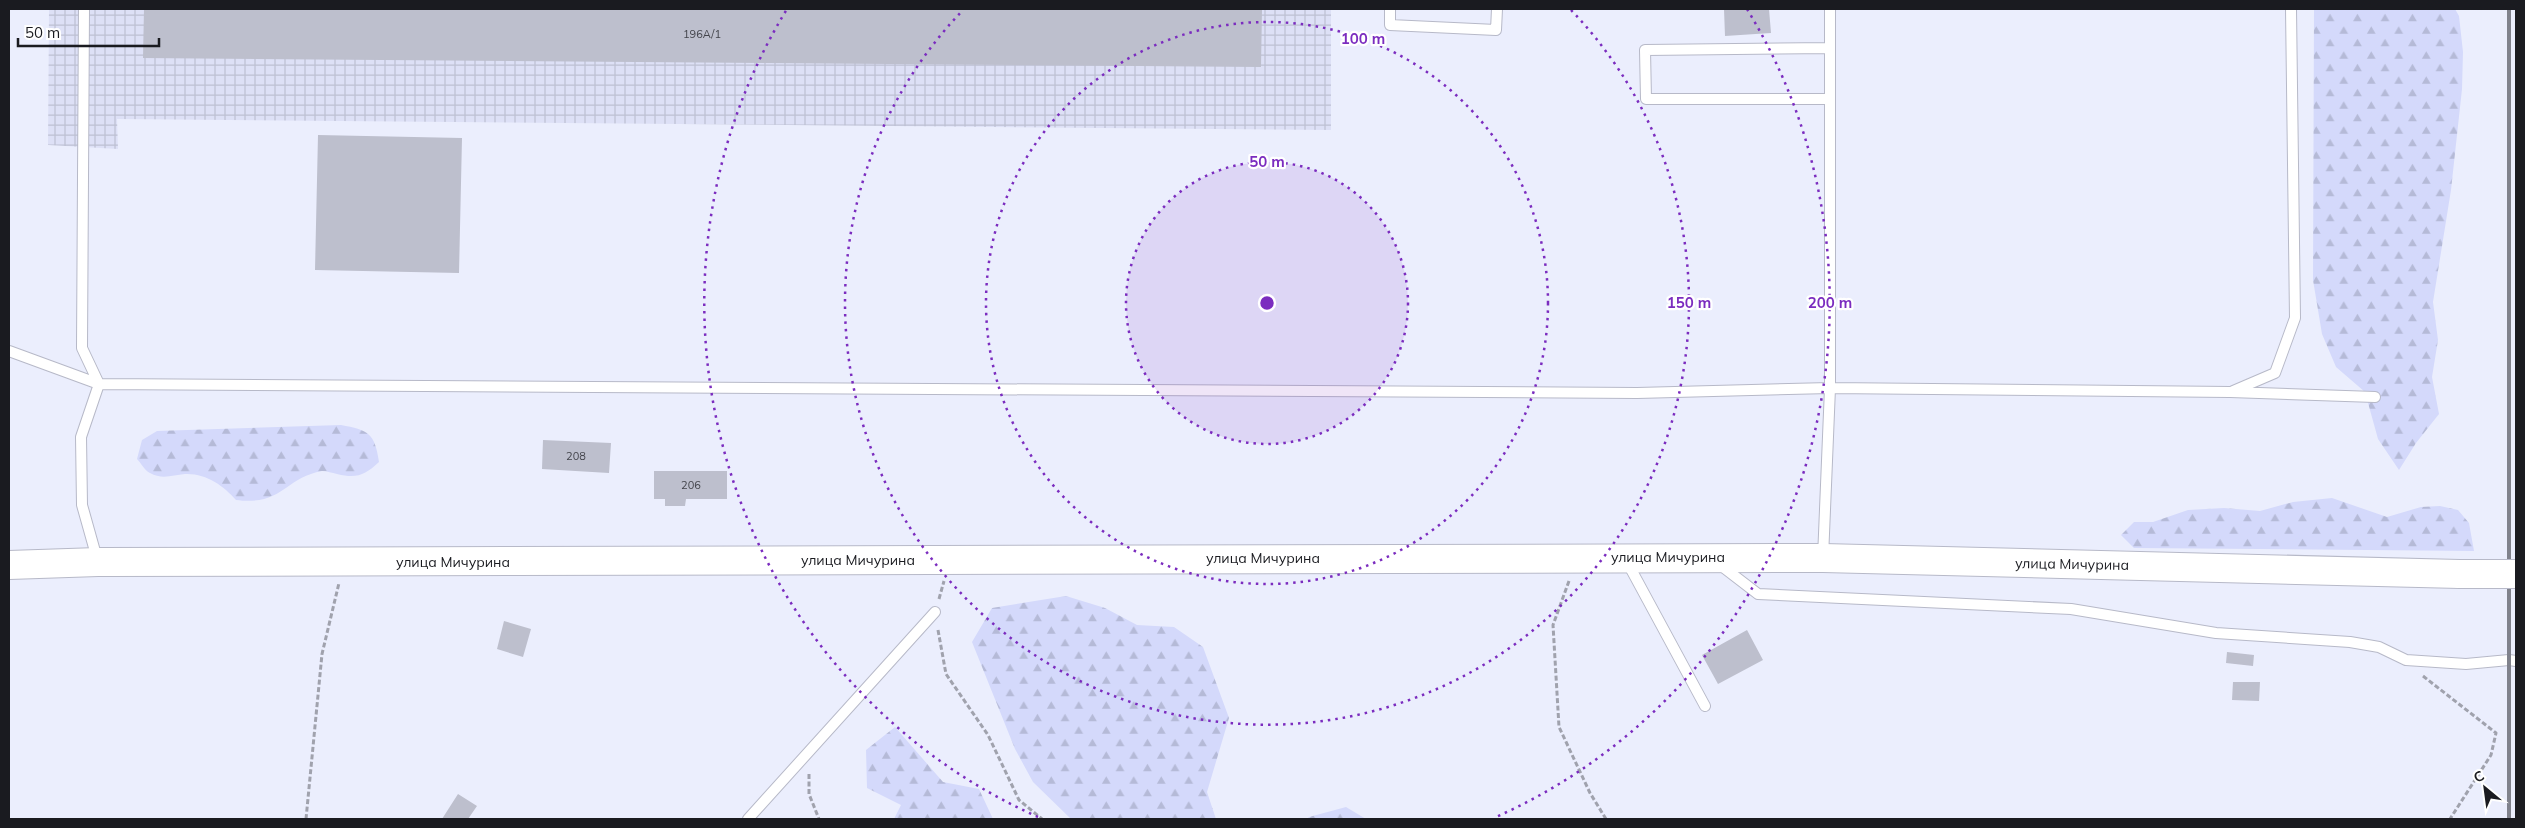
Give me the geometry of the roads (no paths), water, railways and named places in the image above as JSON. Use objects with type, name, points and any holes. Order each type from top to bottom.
[{"type":"main road","name":"улица Мичурина","points":[[9,565],[98,562],[1624,557],[1823,558],[2516,574]]},
{"type":"lane","points":[[84,9],[82,348],[99,384],[81,437],[82,505],[98,562]]},
{"type":"lane","points":[[1390,9],[1390,25],[1496,30],[1497,9]]},
{"type":"lane","points":[[1823,558],[1830,388],[1830,9]]},
{"type":"lane","points":[[2230,392],[2275,373],[2295,318],[2291,9]]},
{"type":"lane","points":[[1829,99],[1646,99],[1645,50],[1830,48]]},
{"type":"lane","points":[[9,351],[99,384],[1617,393],[1830,388],[2230,392],[2375,398]]},
{"type":"lane","points":[[1624,557],[1705,706]]},
{"type":"lane","points":[[1710,558],[1758,594],[2071,609],[2216,633],[2350,642],[2379,647],[2406,660],[2466,664],[2516,661]]},
{"type":"lane","points":[[748,819],[935,612]]},
{"type":"railway","points":[[2509,9],[2509,819]]}]
